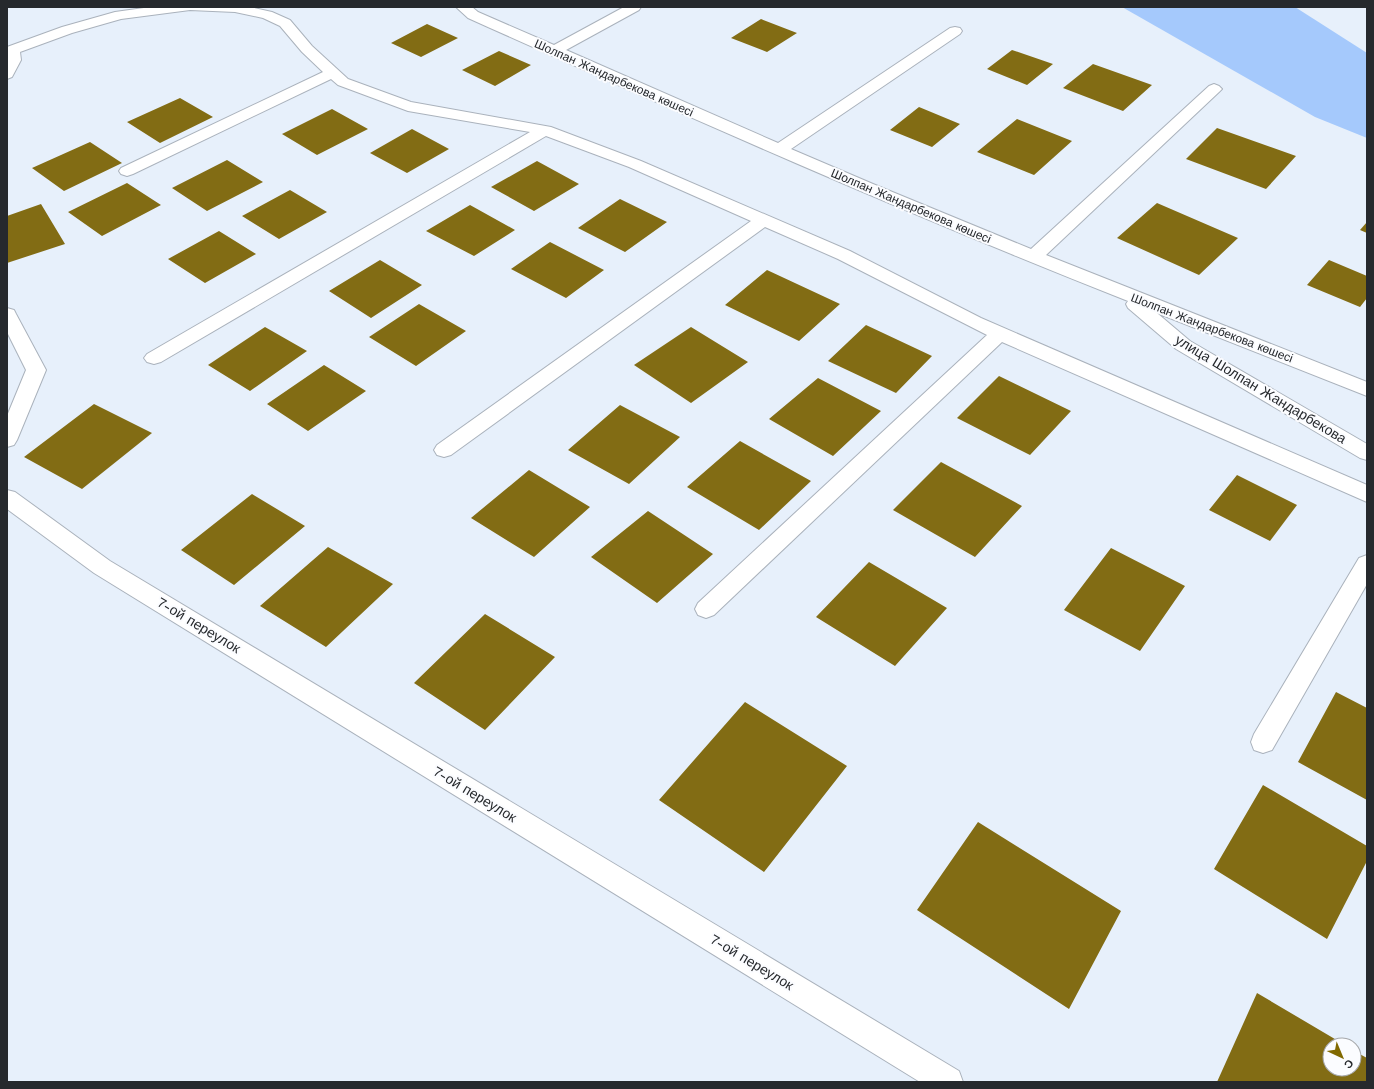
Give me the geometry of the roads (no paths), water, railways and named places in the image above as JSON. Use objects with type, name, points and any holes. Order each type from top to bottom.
[{"type":"street","points":[[7,74],[14,60],[10,49],[67,30],[120,15],[186,7]]},
{"type":"street","points":[[194,7],[235,8],[267,15],[285,23],[342,82],[408,106],[545,130],[636,164],[844,254],[974,322],[1367,494]]},
{"type":"street","name":"Шолпан Жандарбекова көшесі","points":[[463,7],[473,14],[554,51],[867,188],[1121,292],[1367,389]]},
{"type":"street","points":[[554,51],[634,7]]},
{"type":"street","points":[[779,150],[955,32]]},
{"type":"street","points":[[127,171],[332,73]]},
{"type":"street","points":[[1034,256],[1214,89]]},
{"type":"street","points":[[154,358],[545,130]]},
{"type":"street","points":[[444,450],[764,220]]},
{"type":"street","name":"улица Шолпан Жандарбекова","points":[[1121,292],[1183,345],[1367,453]]},
{"type":"street","points":[[7,314],[36,370],[7,440]]},
{"type":"street","points":[[706,609],[1000,333]]},
{"type":"street","name":"7-ой переулок","points":[[7,498],[102,567],[948,1082]]},
{"type":"street","points":[[1263,742],[1367,564]]}]
